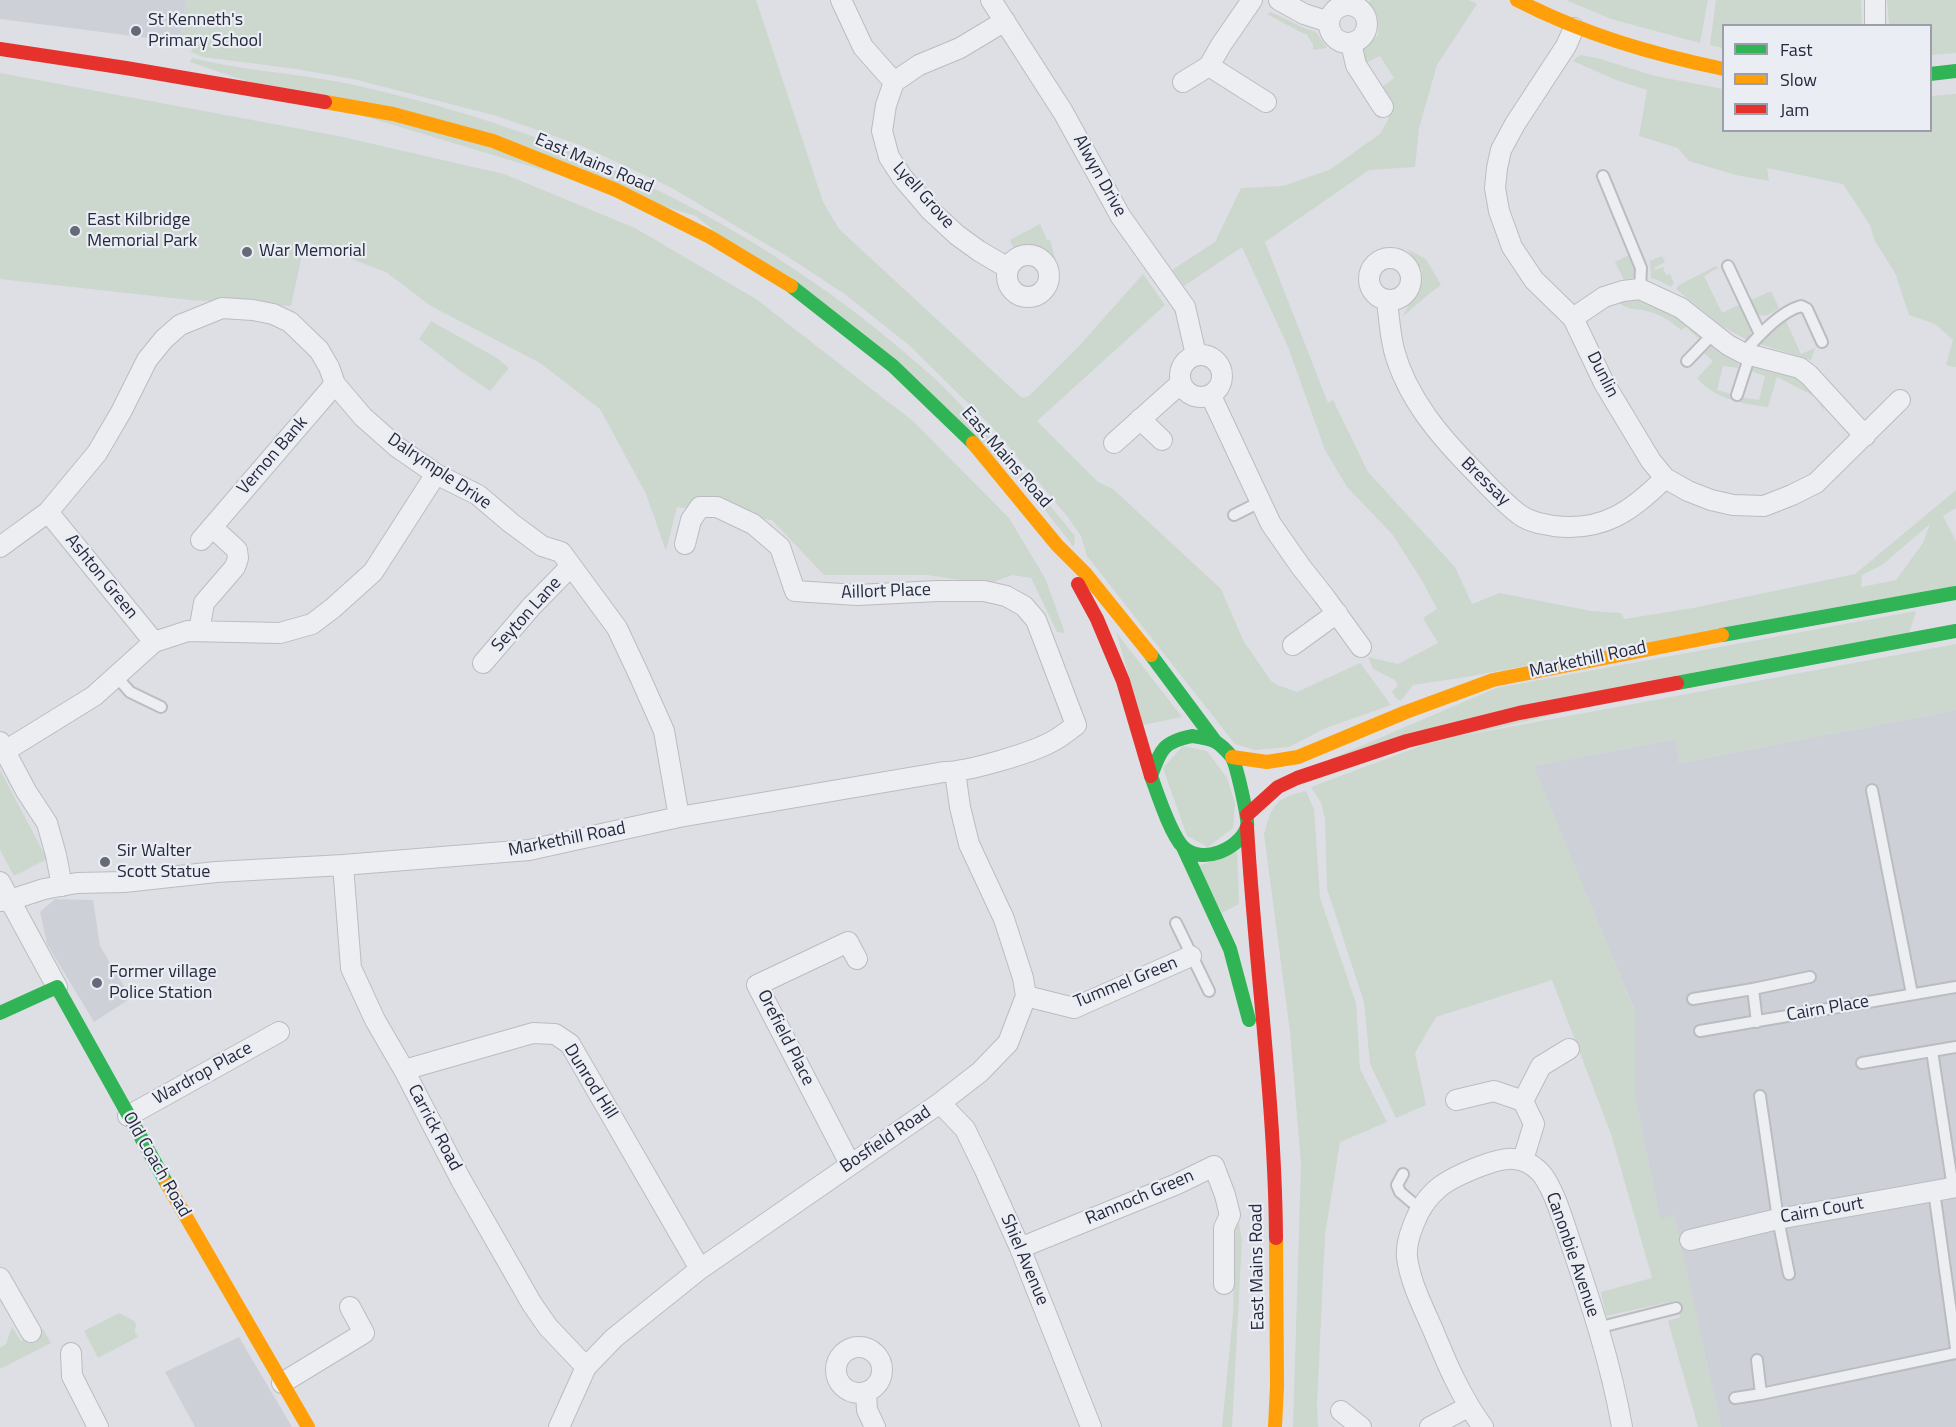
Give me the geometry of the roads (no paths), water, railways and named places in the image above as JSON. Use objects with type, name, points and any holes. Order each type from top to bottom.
[{"type":"main road","points":[[1517,0],[1574,28],[1621,44],[1686,62],[1722,69]]},
{"type":"main road","name":"East Mains Road","points":[[0,49],[126,68],[393,114],[493,141],[616,190],[710,237],[802,293],[884,359],[969,438],[1058,545],[1086,573],[1140,640],[1215,741]]},
{"type":"main road","points":[[1932,74],[1956,72]]},
{"type":"main road","name":"East Mains Road","points":[[1058,545],[1097,619],[1123,681],[1151,776]]},
{"type":"main road","name":"Markethill Road","points":[[1232,757],[1267,762],[1298,757],[1406,712],[1493,680],[1669,644],[1956,593]]},
{"type":"main road","name":"Markethill Road","points":[[1247,821],[1278,787],[1303,776],[1407,741],[1519,712],[1956,631]]},
{"type":"main road","points":[[1192,736],[1215,741],[1232,757],[1247,821],[1235,844],[1215,854],[1198,856],[1183,847],[1168,821],[1151,776],[1156,759],[1173,740],[1192,736]]},
{"type":"main road","name":"East Mains Road","points":[[1247,821],[1252,913],[1271,1107],[1276,1218],[1277,1386],[1275,1427]]},
{"type":"main road","name":"East Mains Road","points":[[1183,847],[1230,950],[1271,1107]]},
{"type":"main road","points":[[0,1013],[57,987]]},
{"type":"main road","name":"Old Coach Road","points":[[57,987],[128,1116],[308,1427]]},
{"type":"street","points":[[841,0],[863,47],[894,82],[919,65],[960,48],[1005,21]]},
{"type":"street","name":"Alwyn Drive","points":[[991,0],[1063,112],[1121,217],[1185,307],[1196,355]]},
{"type":"street","points":[[1183,82],[1209,66],[1252,0]]},
{"type":"street","points":[[1279,0],[1304,14],[1329,22]]},
{"type":"street","points":[[1875,0],[1875,24]]},
{"type":"street","points":[[1345,5],[1362,10],[1366,20],[1366,30],[1360,39],[1351,43],[1342,43],[1330,32],[1330,15],[1336,8],[1345,5]]},
{"type":"street","name":"Dunlin","points":[[1574,28],[1566,46],[1515,123],[1501,150],[1495,188],[1498,211],[1512,247],[1534,280],[1573,318],[1604,383],[1651,461],[1665,478],[1688,491],[1711,500],[1733,505],[1764,506],[1816,483],[1900,400]]},
{"type":"street","points":[[1351,43],[1356,65],[1383,107]]},
{"type":"street","points":[[1209,66],[1266,102]]},
{"type":"street","name":"Lyell Grove","points":[[894,82],[886,105],[882,131],[888,157],[931,211],[957,235],[1008,268]]},
{"type":"street","points":[[1573,318],[1604,297],[1640,289],[1681,308],[1728,345],[1747,354],[1800,368],[1865,436]]},
{"type":"street","name":"Bressay","points":[[1387,301],[1394,350],[1403,376],[1415,399],[1455,453],[1520,515],[1541,524],[1572,528],[1596,525],[1620,516],[1665,478]]},
{"type":"street","name":"Dalrymple Drive","points":[[0,547],[48,512],[97,453],[147,360],[164,339],[180,325],[222,308],[273,314],[290,322],[320,350],[335,384],[363,417],[396,447],[436,474],[478,495],[542,546],[561,552],[617,628],[640,676],[664,731],[679,817]]},
{"type":"street","points":[[1196,355],[1207,355],[1216,360],[1222,369],[1223,379],[1219,389],[1211,396],[1199,398],[1193,396],[1181,383],[1182,366],[1196,355]]},
{"type":"street","points":[[1114,443],[1181,383]]},
{"type":"street","name":"Vernon Bank","points":[[199,631],[204,603],[235,567],[238,558],[237,550],[206,534],[335,384]]},
{"type":"street","points":[[1211,396],[1271,524],[1361,647]]},
{"type":"street","points":[[1140,419],[1162,440]]},
{"type":"street","points":[[62,886],[47,823],[26,791],[2,746],[94,696],[154,642],[188,631],[280,633],[312,624],[373,572],[436,474]]},
{"type":"street","name":"Aillort Place","points":[[685,544],[691,520],[700,507],[717,507],[753,524],[780,547],[795,591],[856,595],[984,591],[1006,596],[1024,606],[1036,620],[1076,725]]},
{"type":"street","name":"Ashton Green","points":[[48,512],[154,642]]},
{"type":"street","name":"Seyton Lane","points":[[483,663],[531,607],[572,566]]},
{"type":"street","points":[[1293,645],[1336,613]]},
{"type":"street","name":"Markethill Road","points":[[5,900],[44,889],[77,884],[529,850],[679,817],[955,772],[1052,742],[1076,725]]},
{"type":"street","points":[[955,772],[969,844],[1004,920],[1016,953],[1026,996]]},
{"type":"street","name":"Carrick Road","points":[[343,865],[351,968],[375,1020],[404,1070],[461,1180],[532,1304],[548,1327],[586,1367]]},
{"type":"street","name":"Old Coach Road","points":[[0,882],[5,900],[57,987]]},
{"type":"street","name":"Orefield Place","points":[[850,1164],[757,984],[848,942],[857,959]]},
{"type":"street","name":"Tummel Green","points":[[1026,996],[1074,1008],[1191,957]]},
{"type":"street","name":"Bosfield Road","points":[[559,1427],[586,1367],[614,1338],[700,1269],[940,1103],[980,1072],[1008,1043],[1026,996]]},
{"type":"street","name":"Wardrop Place","points":[[128,1116],[279,1032]]},
{"type":"street","name":"Dunrod Hill","points":[[404,1070],[533,1033],[555,1034],[570,1044],[700,1269]]},
{"type":"street","points":[[1523,1101],[1541,1066],[1569,1049]]},
{"type":"street","points":[[1456,1100],[1494,1091],[1523,1101],[1534,1124],[1523,1160],[1503,1158],[1445,1181],[1429,1194],[1407,1241],[1411,1277],[1449,1369],[1468,1407],[1482,1427]]},
{"type":"street","name":"Shiel Avenue","points":[[940,1103],[965,1129],[1020,1248],[1091,1427]]},
{"type":"street","name":"Canonbie Avenue","points":[[1523,1160],[1541,1173],[1557,1202],[1590,1297],[1622,1427]]},
{"type":"street","name":"Rannoch Green","points":[[1020,1248],[1177,1184],[1214,1166],[1226,1196],[1230,1215],[1224,1228],[1224,1284]]},
{"type":"street","name":"Cairn Court","points":[[1690,1240],[1778,1218],[1948,1189]]},
{"type":"street","points":[[0,1278],[6,1305],[31,1332]]},
{"type":"street","points":[[282,1383],[364,1333],[350,1306]]},
{"type":"street","points":[[71,1353],[72,1376],[98,1427]]},
{"type":"street","points":[[866,1393],[867,1410],[875,1427]]},
{"type":"street","points":[[1430,1427],[1468,1407]]},
{"type":"street","points":[[1341,1411],[1361,1427]]},
{"type":"lane","points":[[1603,176],[1641,268],[1640,289]]},
{"type":"lane","points":[[1728,266],[1760,334]]},
{"type":"lane","points":[[1737,394],[1747,354],[1760,334],[1792,308],[1801,306],[1807,309],[1822,342]]},
{"type":"lane","points":[[1687,362],[1713,333]]},
{"type":"lane","points":[[1234,515],[1260,502]]},
{"type":"lane","points":[[116,676],[130,692],[161,707]]},
{"type":"lane","points":[[1872,790],[1912,994]]},
{"type":"lane","points":[[1176,923],[1209,991]]},
{"type":"lane","points":[[1693,999],[1810,977]]},
{"type":"lane","name":"Cairn Place","points":[[1700,1031],[1956,987]]},
{"type":"lane","points":[[1753,989],[1757,1022]]},
{"type":"lane","points":[[1862,1063],[1956,1047]]},
{"type":"lane","points":[[1932,1051],[1948,1189],[1956,1348]]},
{"type":"lane","points":[[1760,1096],[1778,1218],[1789,1274]]},
{"type":"lane","points":[[1403,1174],[1397,1185],[1400,1192],[1420,1209]]},
{"type":"lane","points":[[1598,1328],[1676,1308]]},
{"type":"lane","points":[[1735,1398],[1956,1353]]},
{"type":"lane","points":[[1757,1360],[1761,1394]]},
{"type":"place","name":"St Kenneth's Primary School","points":[[136,31]]},
{"type":"place","name":"East Kilbridge Memorial Park","points":[[75,231]]},
{"type":"place","name":"War Memorial","points":[[247,252]]},
{"type":"place","name":"Sir Walter Scott Statue","points":[[105,862]]},
{"type":"place","name":"Former village Police Station","points":[[97,983]]}]
